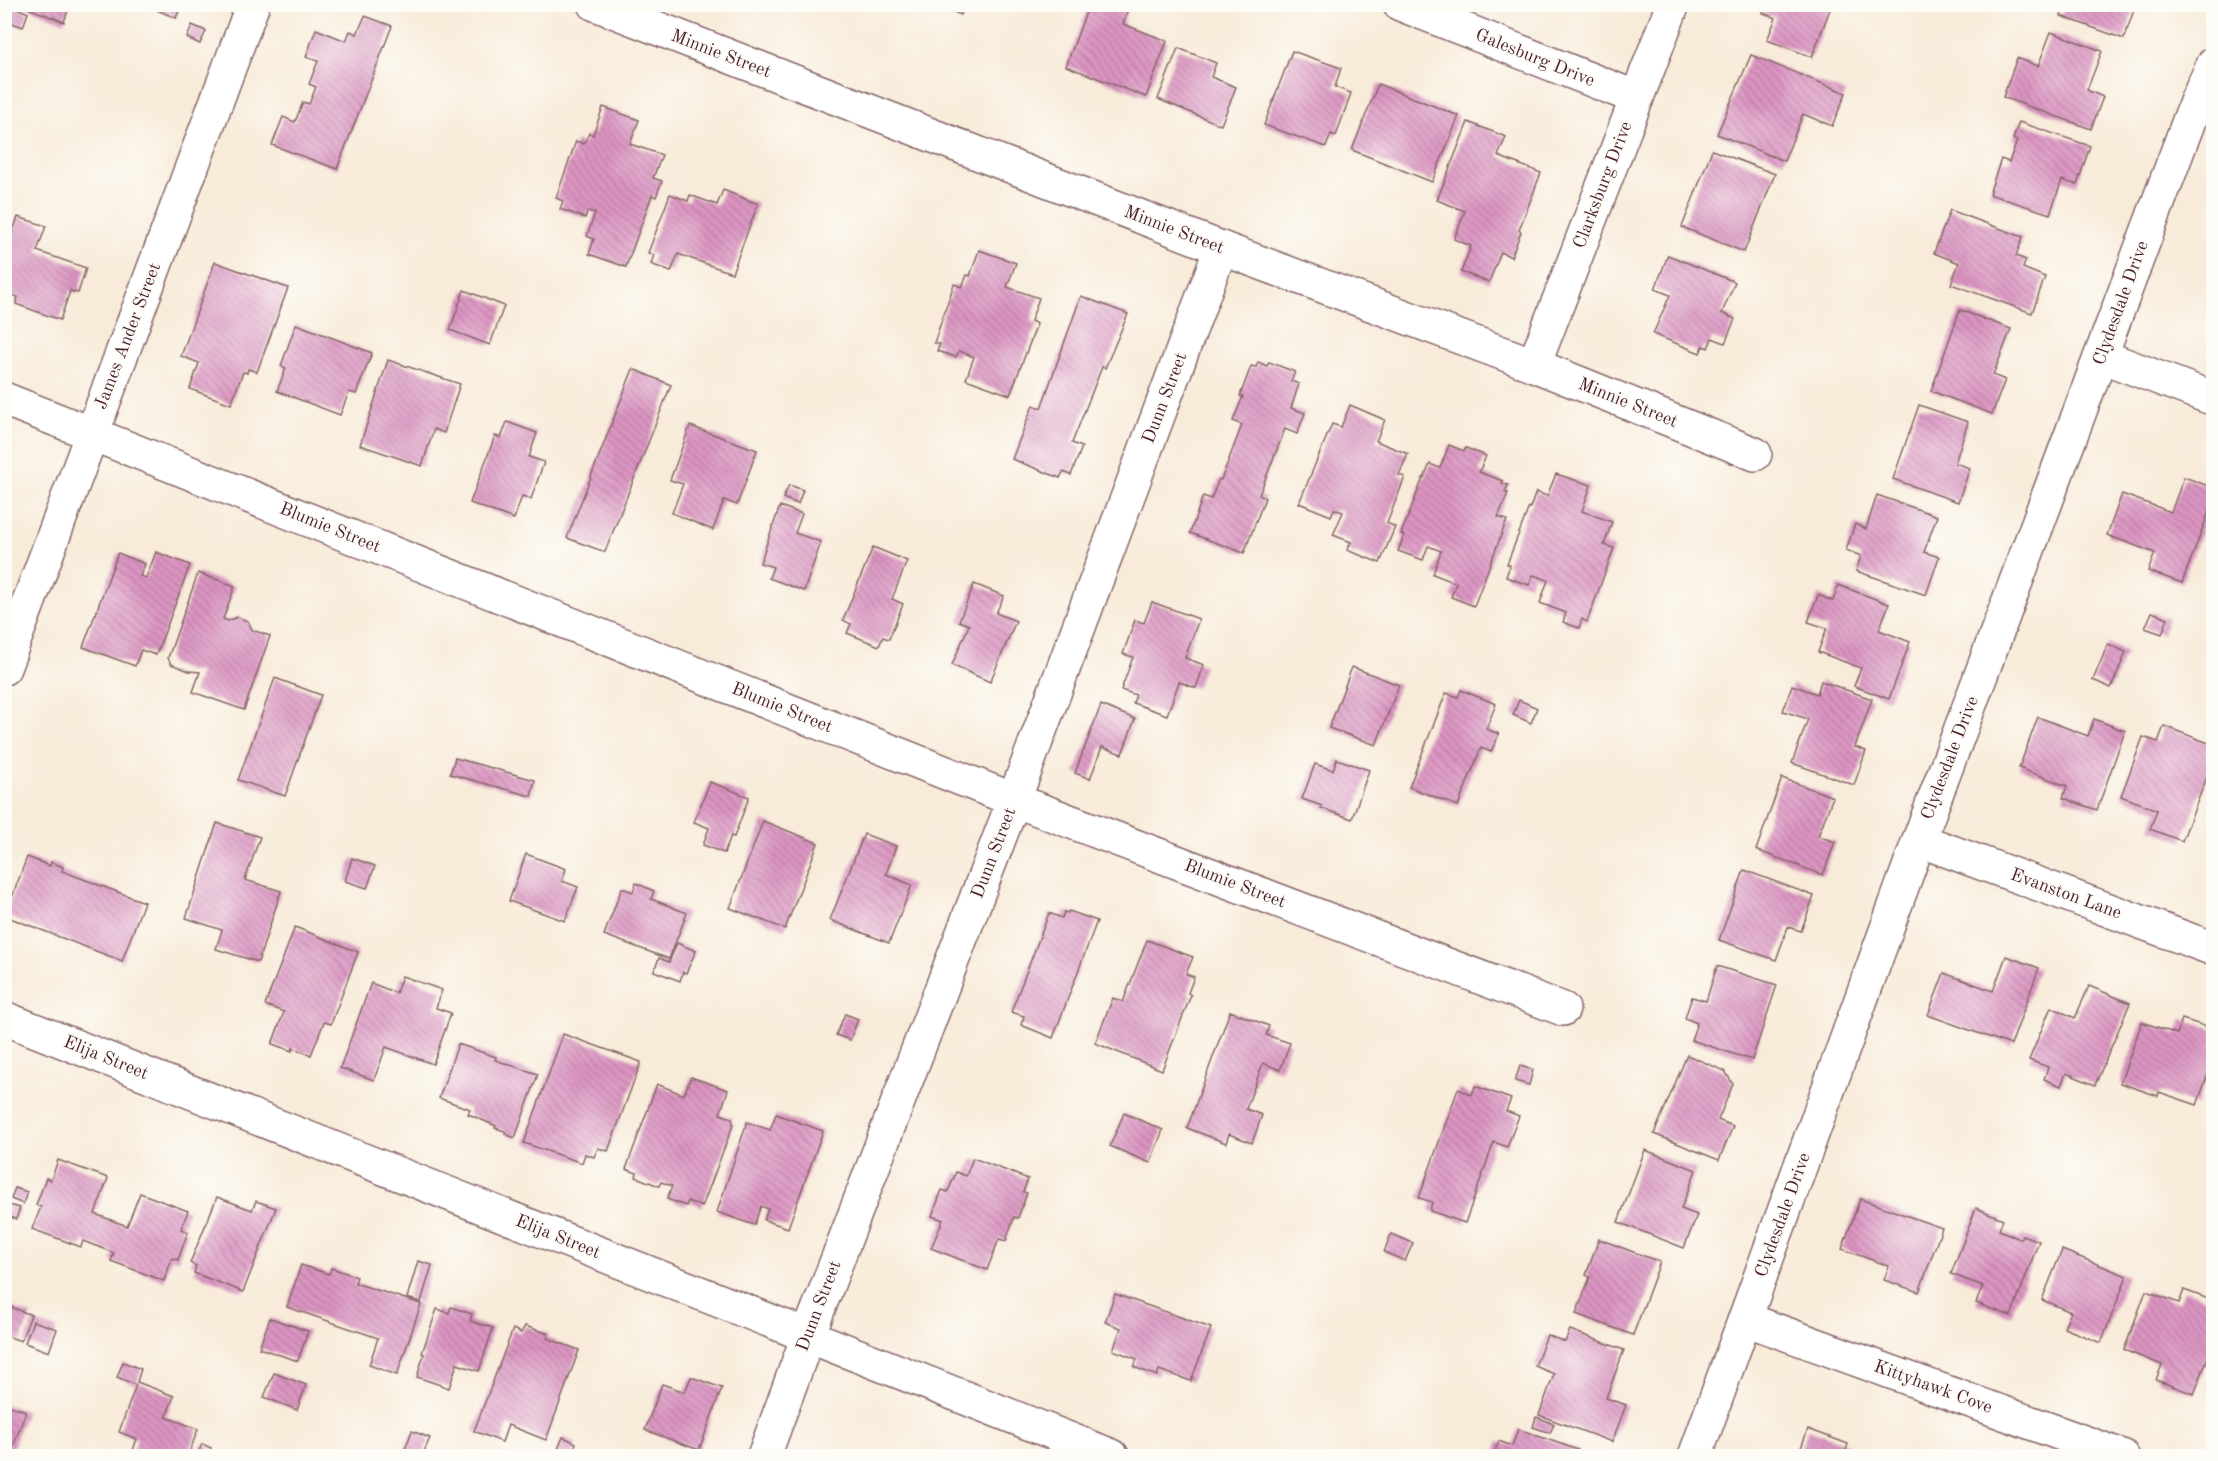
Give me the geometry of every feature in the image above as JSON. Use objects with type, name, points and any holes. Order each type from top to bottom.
[{"type":"street","name":"James Ander Street","points":[[4,668],[253,4]]},
{"type":"street","name":"Minnie Street","points":[[595,4],[1221,248],[1534,365],[1755,454]]},
{"type":"street","name":"Galesburg Drive","points":[[1400,4],[1636,98]]},
{"type":"street","name":"Clarksburg Drive","points":[[1534,365],[1673,4]]},
{"type":"street","name":"Clydesdale Drive","points":[[1695,1456],[1919,840],[2196,102],[2214,63]]},
{"type":"street","name":"Dunn Street","points":[[764,1456],[1221,248]]},
{"type":"street","points":[[2101,357],[2214,399]]},
{"type":"street","name":"Blumie Street","points":[[4,399],[1014,800],[1563,1009]]},
{"type":"street","name":"Evanston Lane","points":[[1919,840],[2214,949]]},
{"type":"street","name":"Elija Street","points":[[4,1018],[1112,1456]]},
{"type":"street","name":"Kittyhawk Cove","points":[[1745,1319],[2122,1456]]},
{"type":"building","points":[[18,4],[70,4],[64,22]]},
{"type":"building","points":[[143,4],[182,4],[176,18]]},
{"type":"building","points":[[934,4],[965,4],[961,15]]},
{"type":"building","points":[[1089,4],[1130,4],[1123,24],[1167,41],[1146,97],[1066,66]]},
{"type":"building","points":[[1766,4],[1832,4],[1812,57],[1767,40],[1776,18],[1763,13]]},
{"type":"building","points":[[2065,4],[2136,4],[2124,39],[2061,16]]},
{"type":"building","points":[[10,5],[28,13],[23,27],[4,20]]},
{"type":"building","points":[[365,16],[392,26],[337,169],[272,145],[283,117],[295,122],[303,102],[309,104],[316,87],[309,84],[318,61],[306,57],[316,29],[346,41],[350,31],[357,34]]},
{"type":"building","points":[[192,25],[206,31],[200,44],[187,38]]},
{"type":"building","points":[[2051,32],[2102,51],[2087,90],[2103,97],[2091,129],[2003,97],[2017,58],[2038,66]]},
{"type":"building","points":[[1178,48],[1216,63],[1211,77],[1236,87],[1221,125],[1158,99]]},
{"type":"building","points":[[1292,51],[1341,68],[1335,87],[1351,93],[1336,136],[1331,134],[1326,147],[1264,125]]},
{"type":"building","points":[[1751,55],[1846,93],[1832,126],[1803,114],[1784,161],[1717,134]]},
{"type":"building","points":[[1378,84],[1459,116],[1432,182],[1352,150]]},
{"type":"building","points":[[603,107],[639,120],[630,144],[662,155],[653,178],[662,181],[656,197],[652,195],[626,267],[589,254],[594,239],[587,236],[595,213],[588,211],[585,218],[560,209],[563,201],[556,198],[576,141],[584,144],[589,133],[593,135]]},
{"type":"building","points":[[1468,122],[1506,137],[1498,156],[1541,173],[1511,257],[1501,252],[1489,282],[1461,272],[1471,246],[1454,239],[1465,211],[1437,200]]},
{"type":"building","points":[[2019,122],[2090,146],[2077,185],[2062,180],[2050,214],[1989,194],[2001,159],[2009,162],[2017,141],[2013,139]]},
{"type":"building","points":[[1712,150],[1775,174],[1744,252],[1682,227]]},
{"type":"building","points":[[723,190],[758,204],[732,273],[678,254],[671,272],[651,264],[654,255],[648,253],[670,194],[688,201],[690,195],[717,205]]},
{"type":"building","points":[[1950,210],[2023,237],[2016,256],[2026,260],[2023,268],[2045,277],[2032,313],[1951,284],[1959,263],[1934,253]]},
{"type":"building","points":[[18,217],[46,226],[37,251],[86,268],[78,293],[70,291],[60,320],[16,304],[18,297],[4,293],[6,283],[4,283],[4,256]]},
{"type":"building","points":[[979,250],[1016,263],[1007,287],[1039,298],[1031,321],[1037,324],[1010,395],[966,379],[974,357],[959,351],[956,357],[937,351],[940,344],[934,343],[954,284],[962,287],[967,275],[970,276]]},
{"type":"building","points":[[1668,255],[1735,282],[1722,313],[1735,319],[1725,343],[1712,338],[1708,348],[1703,346],[1700,353],[1653,334],[1670,295],[1655,289]]},
{"type":"building","points":[[215,262],[288,288],[257,372],[248,369],[247,373],[243,372],[231,404],[190,389],[199,363],[181,356]]},
{"type":"building","points":[[464,290],[504,306],[490,345],[450,330]]},
{"type":"building","points":[[1081,296],[1128,314],[1105,368],[1102,367],[1072,443],[1082,447],[1071,475],[1063,472],[1060,478],[1012,459],[1033,405],[1041,408]]},
{"type":"building","points":[[1960,310],[2011,329],[1993,375],[2005,380],[1992,414],[1931,391]]},
{"type":"building","points":[[296,324],[372,353],[356,394],[349,392],[340,415],[277,391],[286,368],[281,366]]},
{"type":"building","points":[[388,360],[460,384],[444,433],[434,429],[422,466],[360,445]]},
{"type":"building","points":[[1258,362],[1267,366],[1269,362],[1295,372],[1291,381],[1299,384],[1291,408],[1305,413],[1297,434],[1285,429],[1259,495],[1265,498],[1244,553],[1190,533],[1203,496],[1211,499],[1219,479],[1221,480],[1242,425],[1233,421],[1243,396],[1240,396],[1251,366],[1256,367]]},
{"type":"building","points":[[633,369],[671,385],[605,552],[567,538]]},
{"type":"building","points":[[1350,405],[1385,420],[1376,441],[1408,454],[1399,475],[1405,477],[1387,523],[1395,527],[1380,563],[1347,550],[1351,542],[1333,535],[1343,512],[1334,509],[1331,516],[1299,503],[1332,424],[1341,427]]},
{"type":"building","points":[[1919,405],[1968,422],[1955,463],[1970,468],[1958,502],[1893,479]]},
{"type":"building","points":[[507,422],[537,433],[529,457],[544,462],[531,499],[522,496],[514,519],[470,503],[495,436],[501,438]]},
{"type":"building","points":[[690,426],[757,450],[737,505],[724,500],[713,530],[672,513],[683,484],[670,480]]},
{"type":"building","points":[[1449,445],[1464,451],[1466,448],[1486,456],[1479,472],[1508,485],[1505,493],[1508,493],[1498,517],[1507,520],[1474,606],[1451,597],[1456,583],[1433,574],[1441,551],[1428,546],[1423,560],[1398,551],[1404,536],[1401,534],[1423,478],[1430,464],[1440,468]]},
{"type":"building","points":[[1556,474],[1591,485],[1582,511],[1612,522],[1604,545],[1614,548],[1587,622],[1582,619],[1579,628],[1563,622],[1566,613],[1540,603],[1548,580],[1533,575],[1529,585],[1506,577],[1510,565],[1507,564],[1536,492],[1547,496]]},
{"type":"building","points":[[2184,477],[2214,488],[2214,498],[2182,583],[2148,571],[2155,553],[2107,535],[2122,494],[2171,512]]},
{"type":"building","points":[[789,485],[803,490],[798,504],[783,498]]},
{"type":"building","points":[[1877,495],[1937,516],[1924,552],[1939,557],[1926,595],[1856,571],[1861,556],[1846,550],[1855,524],[1866,529]]},
{"type":"building","points":[[780,506],[802,514],[795,533],[821,542],[804,591],[769,578],[773,567],[760,563]]},
{"type":"building","points":[[873,547],[907,561],[892,599],[903,604],[889,639],[883,637],[879,646],[847,633],[851,624],[843,620]]},
{"type":"building","points":[[156,552],[190,565],[156,655],[141,650],[135,666],[83,647],[118,553],[145,564],[140,576],[146,578]]},
{"type":"building","points":[[198,573],[235,586],[223,619],[228,621],[237,617],[248,621],[252,630],[270,636],[244,710],[193,692],[200,672],[189,671],[171,664],[168,658]]},
{"type":"building","points":[[974,584],[1004,596],[996,613],[1016,621],[990,682],[952,665],[969,625],[959,621]]},
{"type":"building","points":[[1838,585],[1889,604],[1879,630],[1910,642],[1889,699],[1854,686],[1861,668],[1818,652],[1827,628],[1808,622],[1818,595],[1833,601]]},
{"type":"building","points":[[1152,602],[1199,619],[1185,658],[1204,665],[1196,688],[1179,682],[1167,715],[1133,703],[1136,695],[1121,690],[1133,657],[1123,654],[1135,620],[1144,623]]},
{"type":"building","points":[[2152,612],[2168,618],[2162,634],[2145,628]]},
{"type":"building","points":[[2108,644],[2126,652],[2111,688],[2093,680]]},
{"type":"building","points":[[1352,667],[1399,685],[1376,745],[1329,728]]},
{"type":"building","points":[[275,678],[321,695],[285,796],[238,780]]},
{"type":"building","points":[[1821,681],[1872,699],[1855,747],[1866,751],[1854,785],[1792,763],[1808,719],[1783,711],[1792,685],[1817,694]]},
{"type":"building","points":[[1461,690],[1496,704],[1486,729],[1499,734],[1491,752],[1481,748],[1458,806],[1409,787],[1446,693],[1458,697]]},
{"type":"building","points":[[1519,700],[1537,708],[1531,723],[1513,715]]},
{"type":"building","points":[[1101,705],[1135,719],[1122,754],[1102,747],[1090,779],[1075,773]]},
{"type":"building","points":[[2038,717],[2088,736],[2094,719],[2125,731],[2097,810],[2063,798],[2067,786],[2019,768]]},
{"type":"building","points":[[2164,726],[2214,745],[2214,759],[2182,841],[2150,829],[2157,810],[2121,796],[2143,737],[2158,742]]},
{"type":"building","points":[[455,758],[535,780],[531,796],[450,774]]},
{"type":"building","points":[[1337,759],[1369,770],[1352,819],[1302,799],[1315,764],[1333,770]]},
{"type":"building","points":[[1782,778],[1833,797],[1818,836],[1835,842],[1823,875],[1756,850]]},
{"type":"building","points":[[710,782],[749,797],[734,837],[731,836],[724,853],[703,845],[709,828],[694,822]]},
{"type":"building","points":[[763,821],[818,843],[785,929],[730,908]]},
{"type":"building","points":[[217,823],[260,837],[245,880],[281,891],[258,962],[216,949],[222,930],[186,918]]},
{"type":"building","points":[[864,834],[896,846],[886,874],[912,885],[889,943],[830,920]]},
{"type":"building","points":[[526,854],[566,869],[562,881],[578,887],[565,921],[509,901]]},
{"type":"building","points":[[27,857],[50,866],[51,862],[63,867],[62,871],[144,902],[122,961],[5,916]]},
{"type":"building","points":[[352,858],[375,866],[367,888],[345,881]]},
{"type":"building","points":[[1744,870],[1814,896],[1801,931],[1788,927],[1776,960],[1719,940]]},
{"type":"building","points":[[636,883],[654,891],[651,899],[687,913],[669,959],[604,935],[622,888],[633,892]]},
{"type":"building","points":[[1069,911],[1097,921],[1053,1038],[1021,1025],[1024,1016],[1011,1012],[1049,913],[1062,918],[1064,912]]},
{"type":"building","points":[[295,927],[358,952],[331,1024],[324,1022],[311,1055],[293,1048],[292,1051],[272,1044],[284,1012],[265,1005]]},
{"type":"building","points":[[1147,940],[1193,957],[1186,974],[1194,977],[1188,993],[1191,995],[1162,1070],[1095,1043],[1113,998],[1123,1002]]},
{"type":"building","points":[[677,943],[696,951],[680,981],[654,971],[659,958],[669,962]]},
{"type":"building","points":[[2006,956],[2039,968],[2011,1045],[1928,1015],[1944,973],[1993,991]]},
{"type":"building","points":[[1717,966],[1777,985],[1752,1060],[1691,1040],[1697,1023],[1685,1018],[1692,997],[1706,1001]]},
{"type":"building","points":[[402,976],[442,990],[436,1008],[451,1013],[433,1064],[386,1047],[374,1080],[340,1068],[371,983],[396,993]]},
{"type":"building","points":[[2089,986],[2130,1003],[2095,1085],[2066,1073],[2061,1086],[2044,1079],[2048,1067],[2029,1060],[2051,1007],[2075,1018]]},
{"type":"building","points":[[1230,1011],[1269,1026],[1266,1035],[1290,1043],[1280,1070],[1263,1063],[1246,1109],[1262,1115],[1252,1143],[1229,1134],[1226,1143],[1187,1128]]},
{"type":"building","points":[[845,1014],[858,1019],[850,1040],[836,1035]]},
{"type":"building","points":[[2182,1019],[2214,1029],[2214,1057],[2197,1105],[2159,1092],[2158,1096],[2120,1083],[2142,1022],[2177,1034]]},
{"type":"building","points":[[563,1034],[641,1062],[608,1151],[598,1148],[594,1157],[585,1154],[582,1163],[524,1143]]},
{"type":"building","points":[[458,1044],[496,1057],[495,1060],[538,1074],[515,1138],[495,1128],[496,1126],[468,1114],[470,1109],[439,1098]]},
{"type":"building","points":[[1687,1055],[1725,1071],[1733,1084],[1718,1120],[1733,1126],[1719,1160],[1654,1134]]},
{"type":"building","points":[[1520,1066],[1533,1070],[1529,1085],[1515,1081]]},
{"type":"building","points":[[691,1077],[728,1090],[720,1114],[732,1118],[733,1125],[702,1207],[688,1201],[686,1206],[667,1199],[672,1186],[661,1182],[659,1186],[636,1177],[637,1173],[626,1169],[657,1084],[684,1095]]},
{"type":"building","points":[[1475,1086],[1511,1099],[1506,1111],[1519,1116],[1507,1147],[1494,1142],[1465,1223],[1430,1211],[1432,1202],[1419,1198],[1458,1089],[1472,1095]]},
{"type":"building","points":[[1124,1113],[1163,1130],[1150,1163],[1110,1146]]},
{"type":"building","points":[[776,1114],[823,1131],[788,1228],[764,1220],[768,1209],[761,1206],[754,1225],[717,1212],[747,1122],[770,1130]]},
{"type":"building","points":[[1645,1150],[1696,1170],[1681,1209],[1697,1215],[1684,1248],[1618,1222]]},
{"type":"building","points":[[973,1158],[1028,1179],[1023,1192],[1027,1193],[1018,1218],[1014,1217],[1006,1241],[999,1239],[987,1270],[931,1248],[943,1220],[932,1216],[942,1190],[948,1192],[956,1172],[966,1176]]},
{"type":"building","points":[[58,1160],[108,1178],[95,1214],[127,1226],[140,1193],[188,1211],[181,1229],[188,1232],[178,1260],[172,1258],[164,1281],[111,1261],[114,1253],[83,1241],[81,1247],[32,1229],[41,1207],[36,1205],[46,1178],[51,1180]]},
{"type":"building","points":[[15,1188],[27,1192],[23,1204],[11,1199]]},
{"type":"building","points":[[217,1197],[252,1210],[256,1201],[276,1208],[243,1292],[194,1273],[196,1266],[190,1263]]},
{"type":"building","points":[[1860,1199],[1942,1228],[1919,1292],[1884,1280],[1889,1266],[1842,1249]]},
{"type":"building","points":[[9,1205],[20,1208],[16,1219],[5,1215]]},
{"type":"building","points":[[1976,1208],[2003,1219],[1999,1230],[2020,1239],[2022,1235],[2039,1241],[2011,1316],[1976,1303],[1983,1286],[1951,1274]]},
{"type":"building","points":[[1391,1234],[1413,1243],[1405,1261],[1384,1252]]},
{"type":"building","points":[[1599,1239],[1660,1262],[1633,1335],[1576,1314],[1590,1277],[1586,1275]]},
{"type":"building","points":[[2062,1250],[2127,1276],[2101,1343],[2064,1328],[2071,1312],[2042,1300]]},
{"type":"building","points":[[418,1261],[432,1265],[421,1302],[407,1298]]},
{"type":"building","points":[[301,1265],[329,1274],[331,1268],[357,1277],[355,1283],[421,1304],[397,1375],[369,1365],[378,1338],[287,1307]]},
{"type":"building","points":[[2184,1290],[2214,1301],[2214,1342],[2194,1394],[2156,1380],[2162,1365],[2124,1350],[2146,1291],[2179,1303]]},
{"type":"building","points":[[1115,1294],[1211,1328],[1191,1381],[1159,1370],[1157,1376],[1134,1367],[1137,1359],[1113,1350],[1121,1328],[1105,1322]]},
{"type":"building","points":[[6,1305],[31,1315],[21,1341],[4,1335]]},
{"type":"building","points":[[451,1307],[472,1314],[470,1321],[493,1328],[479,1371],[457,1364],[449,1388],[417,1377],[424,1354],[422,1353],[437,1309],[449,1313]]},
{"type":"building","points":[[270,1318],[308,1331],[298,1361],[259,1348]]},
{"type":"building","points":[[33,1321],[57,1329],[49,1352],[25,1343]]},
{"type":"building","points":[[525,1326],[549,1334],[547,1338],[579,1350],[546,1440],[508,1425],[502,1442],[474,1431],[513,1329],[521,1333]]},
{"type":"building","points":[[1570,1330],[1624,1350],[1606,1398],[1626,1405],[1612,1442],[1539,1415],[1554,1374],[1535,1366],[1547,1335],[1565,1342]]},
{"type":"building","points":[[123,1362],[141,1369],[137,1382],[174,1396],[166,1417],[198,1429],[188,1456],[178,1453],[177,1456],[131,1456],[137,1439],[119,1432],[136,1385],[117,1377]]},
{"type":"building","points":[[274,1373],[306,1385],[297,1410],[264,1397]]},
{"type":"building","points":[[691,1377],[722,1388],[699,1450],[645,1430],[662,1384],[685,1392]]},
{"type":"building","points":[[4,1404],[26,1411],[10,1456],[4,1456]]},
{"type":"building","points":[[1536,1417],[1554,1424],[1550,1433],[1533,1427]]},
{"type":"building","points":[[1518,1429],[1578,1450],[1576,1456],[1493,1456],[1499,1441],[1512,1446]]},
{"type":"building","points":[[1808,1429],[1848,1444],[1844,1456],[1798,1456]]},
{"type":"building","points":[[412,1431],[430,1438],[422,1456],[405,1449]]},
{"type":"building","points":[[563,1437],[576,1443],[571,1456],[555,1456]]},
{"type":"building","points":[[202,1444],[211,1448],[208,1456],[197,1456]]}]
